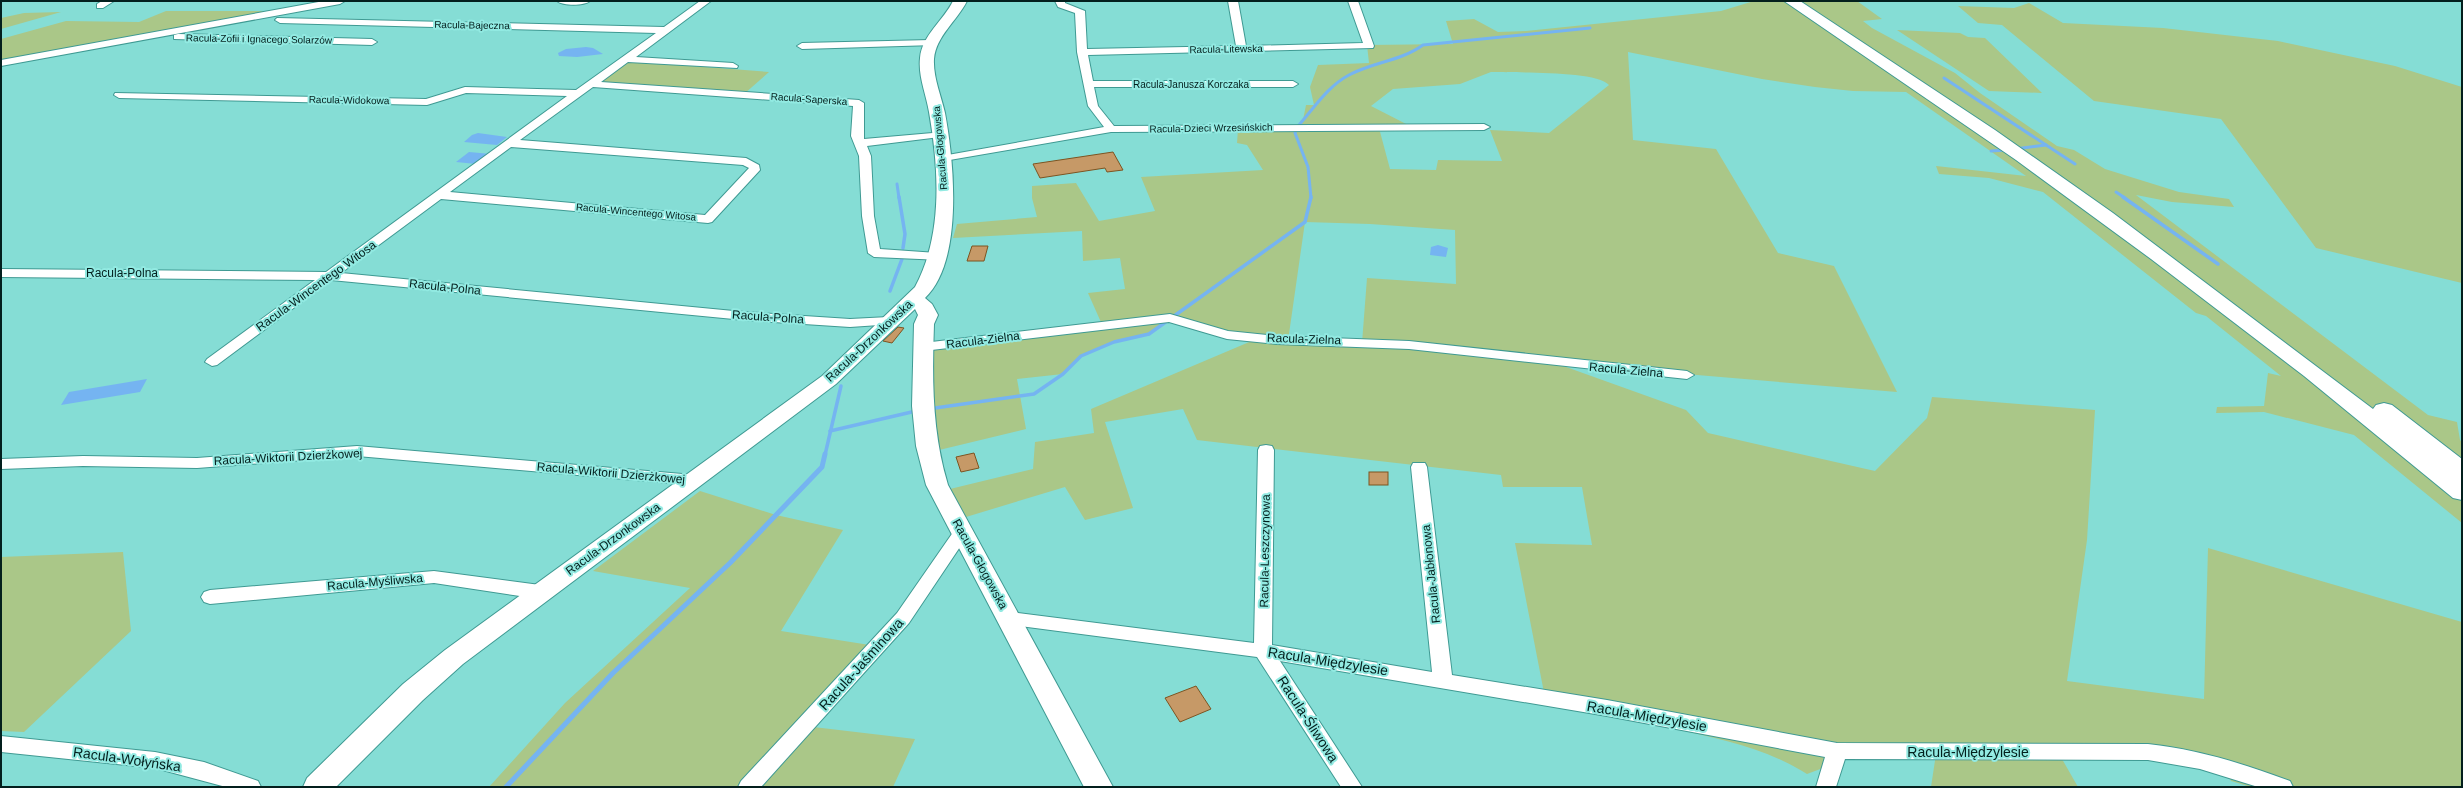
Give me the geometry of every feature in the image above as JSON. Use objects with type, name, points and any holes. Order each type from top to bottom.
[{"type":"highway","points":[[1791,1],[2068,182],[2252,325],[2462,492]]},
{"type":"highway","points":[[1807,1],[2227,290],[2462,471]]},
{"type":"street","points":[[100,6],[109,1]]},
{"type":"street","name":"Racula-Zofii i Ignacego Solarzów","points":[[2,63],[340,1]]},
{"type":"street","points":[[562,1],[585,1]]},
{"type":"street","name":"Racula-Wincentego Witosa","points":[[212,362],[509,143],[706,1]]},
{"type":"street","name":"Racula-Głogowska","points":[[901,310],[929,282],[937,257],[945,218],[940,134],[935,100],[927,68],[931,43],[954,12],[960,1]]},
{"type":"street","points":[[1060,1],[1060,4],[1080,11],[1082,52],[1093,106],[1111,129]]},
{"type":"street","points":[[1233,1],[1241,48]]},
{"type":"street","name":"Racula-Litewska","points":[[1082,52],[1369,46],[1354,1]]},
{"type":"street","name":"Racula-Bajeczna","points":[[280,20],[665,30]]},
{"type":"street","name":"Racula-Zofii i Ignacego Solarzów","points":[[147,37],[372,42]]},
{"type":"street","points":[[802,46],[931,43]]},
{"type":"street","points":[[626,58],[733,66]]},
{"type":"street","name":"Racula-Saperska","points":[[591,84],[856,102],[860,104],[857,136],[865,156],[868,216],[874,253],[937,257]]},
{"type":"street","name":"Racula-Janusza Korczaka","points":[[1088,84],[1293,84]]},
{"type":"street","name":"Racula-Widokowa","points":[[119,95],[427,102],[465,90],[578,93]]},
{"type":"street","name":"Racula-Dzieci Wrzesińskich","points":[[942,160],[1111,129],[1484,127]]},
{"type":"street","points":[[860,143],[940,134]]},
{"type":"street","name":"Racula-Wincentego Witosa","points":[[439,195],[708,219],[754,170],[755,167],[746,162],[509,143]]},
{"type":"street","name":"Racula-Polna","points":[[1,273],[328,276],[744,316],[850,323],[901,310]]},
{"type":"street","points":[[901,310],[917,318],[923,336]]},
{"type":"street","name":"Racula-Drzonkowska","points":[[317,787],[413,692],[460,652],[829,380],[901,310]]},
{"type":"street","name":"Racula-Zielna","points":[[923,336],[1173,319],[1227,335],[1277,340],[1409,345],[1687,375]]},
{"type":"street","name":"Racula-Głogowska","points":[[923,336],[922,393],[929,461],[937,485],[1011,619],[1098,787]]},
{"type":"street","name":"Racula-Leszczynowa","points":[[1263,651],[1266,450]]},
{"type":"street","name":"Racula-Wiktorii Dzierżkowej","points":[[1,464],[83,461],[197,463],[357,452],[694,480]]},
{"type":"street","name":"Racula-Jabłonowa","points":[[1419,467],[1443,681]]},
{"type":"street","name":"Racula-Jaśminowa","points":[[748,787],[903,618],[962,532]]},
{"type":"street","name":"Racula-Myśliwska","points":[[210,597],[434,577],[540,592]]},
{"type":"street","name":"Racula-Międzylesie","points":[[1011,619],[1263,651],[1607,708],[1837,751],[2148,752],[2186,756],[2283,787]]},
{"type":"street","name":"Racula-Śliwowa","points":[[1263,651],[1352,787]]},
{"type":"street","name":"Racula-Wołyńska","points":[[1,744],[155,760],[204,771],[251,787]]},
{"type":"street","points":[[1826,787],[1837,751]]},
{"type":"green space","points":[[1754,1],[1857,1],[1882,19],[1863,21],[1872,28],[1955,73],[1980,93],[2057,146],[2074,150],[2105,169],[2179,192],[2229,199],[2234,207],[2172,202],[2136,195],[2428,415],[2457,422],[2460,440],[2462,442],[2462,523],[2354,435],[2264,412],[2216,413],[2217,407],[2264,406],[2268,373],[2281,376],[2206,316],[2196,313],[2043,192],[1989,178],[1939,174],[1936,166],[2026,176],[1906,92],[1853,91],[1815,87],[1762,79],[1628,52],[1633,140],[1716,149],[1778,253],[1834,266],[1897,392],[1555,363],[1686,410],[1708,433],[1875,471],[1927,418],[1932,397],[2095,410],[2087,540],[2067,681],[2204,699],[2208,548],[2462,622],[2462,787],[2251,787],[2231,781],[2226,770],[2180,756],[2058,752],[2078,787],[1931,787],[1936,754],[1847,759],[1807,774],[1775,757],[1742,745],[1672,728],[1546,703],[1515,543],[1592,545],[1582,487],[1503,487],[1501,475],[1197,440],[1183,409],[1105,422],[1133,508],[1085,520],[1065,487],[966,517],[950,489],[1033,469],[1035,442],[1094,433],[1091,409],[1254,340],[1171,319],[1149,334],[1114,342],[1081,356],[1063,374],[1017,379],[1026,429],[935,451],[931,350],[1104,329],[1088,293],[1125,289],[1120,258],[1083,261],[1082,231],[953,238],[957,224],[1037,217],[1032,198],[1032,186],[1076,183],[1099,221],[1155,211],[1141,177],[1263,170],[1247,145],[1237,143],[1238,129],[1297,127],[1303,120],[1306,105],[1314,105],[1310,87],[1318,65],[1369,63],[1367,45],[1453,44],[1446,21],[1474,19],[1498,32],[1526,31],[1721,11]],"holes":[[[1491,72],[1554,73],[1588,77],[1601,80],[1609,85],[1549,133],[1490,130],[1502,161],[1438,160],[1436,170],[1390,169],[1379,128],[1412,127],[1371,106],[1393,89],[1460,84]],[[1305,222],[1370,224],[1455,230],[1456,284],[1367,278],[1362,343],[1288,341]]]},
{"type":"green space","points":[[2029,3],[2063,23],[2163,28],[2278,41],[2395,66],[2462,87],[2462,283],[2316,248],[2221,119],[2094,101],[2002,25],[1978,23],[1958,6],[2014,8]]},
{"type":"green space","points":[[166,11],[277,11],[1,60],[1,39],[66,21],[139,22]]},
{"type":"green space","points":[[61,12],[1,29],[1,18],[24,13]]},
{"type":"green space","points":[[1897,30],[1960,33],[1968,37],[1985,38],[2042,93],[1989,91]]},
{"type":"green space","points":[[627,61],[769,72],[744,94],[600,82]]},
{"type":"green space","points":[[700,491],[776,515],[843,530],[781,631],[876,646],[805,726],[915,739],[893,787],[489,787],[565,703],[690,588],[593,571]]},
{"type":"green space","points":[[123,552],[131,631],[24,732],[1,731],[1,557]]},
{"type":"water","points":[[586,47],[593,48],[603,54],[577,57],[559,56],[558,53],[566,49]]},
{"type":"water","points":[[478,133],[507,137],[497,145],[464,142],[472,135]]},
{"type":"water","points":[[469,152],[491,154],[476,164],[456,162]]},
{"type":"water","points":[[1438,245],[1448,248],[1446,257],[1430,255],[1431,247]]},
{"type":"water","points":[[147,379],[140,392],[61,405],[69,392]]},
{"type":"building","points":[[1113,152],[1123,170],[1107,172],[1105,168],[1040,178],[1033,164]]},
{"type":"building","points":[[972,246],[988,246],[984,261],[967,261]]},
{"type":"building","points":[[898,327],[904,328],[892,343],[883,341]]},
{"type":"building","points":[[974,453],[979,468],[961,472],[956,457]]},
{"type":"building","points":[[1369,472],[1388,472],[1388,485],[1369,485]]},
{"type":"building","points":[[1196,686],[1211,709],[1180,722],[1165,698]]},
{"type":"waterway","points":[[1299,125],[1334,85],[1341,80],[1368,67],[1406,55],[1423,45],[1590,28]]},
{"type":"waterway","points":[[1944,78],[2075,164]]},
{"type":"waterway","points":[[1297,128],[1295,133],[1308,167],[1311,197]]},
{"type":"waterway","points":[[2015,149],[2046,145]]},
{"type":"waterway","points":[[1991,151],[2006,150]]},
{"type":"waterway","points":[[897,184],[899,198]]},
{"type":"waterway","points":[[2116,192],[2125,198]]},
{"type":"waterway","points":[[899,197],[905,234],[903,248]]},
{"type":"waterway","points":[[935,408],[1034,394],[1063,374],[1081,356],[1114,342],[1149,334],[1305,222],[1311,197]]},
{"type":"waterway","points":[[2123,197],[2218,264]]},
{"type":"waterway","points":[[890,291],[902,259]]},
{"type":"waterway","points":[[831,431],[841,386]]},
{"type":"waterway","points":[[831,431],[916,411]]},
{"type":"waterway","points":[[825,455],[831,431]]},
{"type":"waterway","points":[[506,787],[613,673],[730,563],[822,467],[825,454]]}]
